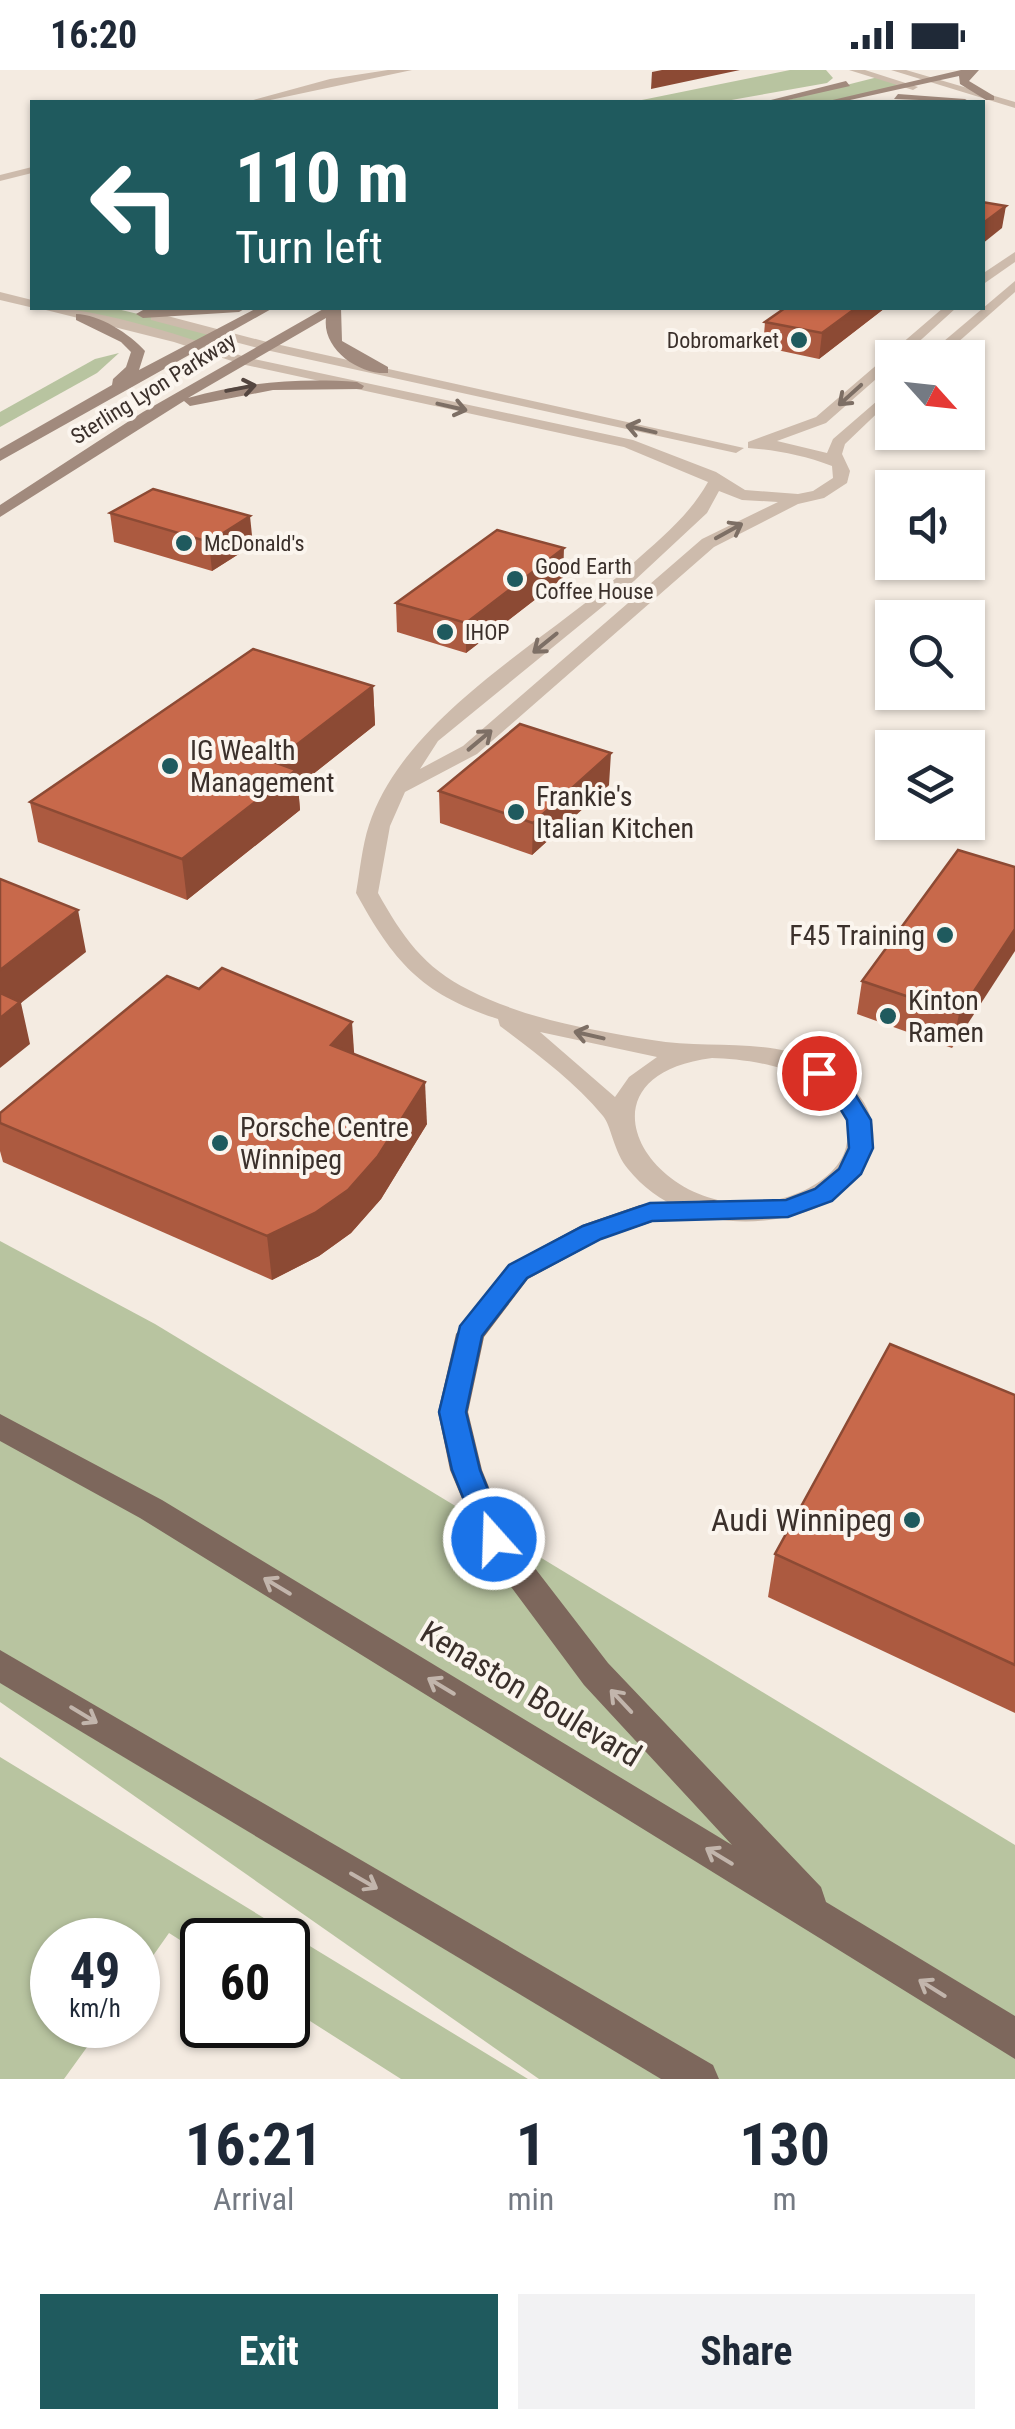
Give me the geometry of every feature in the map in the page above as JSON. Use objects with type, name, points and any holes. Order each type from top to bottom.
[{"type":"main road","points":[[845,70],[849,76],[846,84]]},
{"type":"main road","points":[[838,100],[977,70]]},
{"type":"main road","points":[[977,70],[964,76],[964,82],[983,100]]},
{"type":"main road","points":[[777,100],[902,71]]},
{"type":"main road","points":[[864,100],[906,96],[946,100]]},
{"type":"main road","points":[[144,314],[207,310]]},
{"type":"main road","name":"Sterling Lyon Parkway","points":[[0,456],[262,310]]},
{"type":"main road","name":"Sterling Lyon Parkway","points":[[0,512],[148,416],[330,310]]},
{"type":"main road","points":[[333,310],[328,329],[331,338],[344,351],[383,370]]},
{"type":"main road","points":[[82,317],[126,338],[138,351],[133,369],[102,396]]},
{"type":"main road","points":[[148,416],[255,385],[295,382],[357,386]]},
{"type":"main road","points":[[714,1210],[650,1212],[592,1232],[518,1272],[470,1334],[453,1412],[466,1470],[494,1539],[596,1674],[832,1925]]},
{"type":"main road","name":"Kenaston Boulevard","points":[[0,1426],[151,1510],[1015,2039]]},
{"type":"main road","points":[[0,1666],[700,2079]]},
{"type":"main road","points":[[639,2043],[686,2079]]},
{"type":"street","points":[[240,100],[289,85],[373,70]]},
{"type":"street","points":[[259,100],[330,82],[407,70]]},
{"type":"street","points":[[854,70],[959,100]]},
{"type":"street","points":[[902,71],[978,100]]},
{"type":"street","points":[[986,103],[1015,105]]},
{"type":"street","points":[[986,103],[1015,116]]},
{"type":"street","points":[[0,182],[30,174]]},
{"type":"street","points":[[985,279],[1015,256]]},
{"type":"street","points":[[0,282],[30,290]]},
{"type":"street","points":[[952,340],[1015,285]]},
{"type":"street","points":[[0,296],[30,304]]},
{"type":"street","points":[[52,310],[241,360],[628,443],[760,498],[818,495],[841,480],[842,471],[835,462],[808,450],[744,447],[266,346],[123,310]]},
{"type":"street","points":[[682,1052],[649,1072],[629,1092],[620,1117],[624,1144],[639,1169],[666,1190],[714,1210],[788,1208],[824,1195],[849,1174],[861,1148],[859,1120],[832,1084],[819,1073],[785,1057],[748,1050],[682,1052],[586,1035],[497,1012],[453,991],[403,953],[367,893],[380,826],[396,789],[431,736],[628,578],[702,510],[714,478],[714,460],[821,420],[948,310]]},
{"type":"street","points":[[835,462],[838,442],[875,408]]},
{"type":"street","points":[[396,789],[470,750],[708,542],[798,499]]},
{"type":"street","points":[[497,1012],[560,1059],[620,1117]]},
{"type":"green space","points":[[790,70],[826,70],[833,78],[827,83],[731,100],[642,100]]},
{"type":"green space","points":[[878,77],[906,85],[838,100],[787,100]]},
{"type":"green space","points":[[53,310],[121,310],[218,333],[193,346]]},
{"type":"green space","points":[[119,353],[97,373],[0,427],[0,412],[95,359]]},
{"type":"green space","points":[[0,1241],[155,1324],[1015,1845],[1015,2079],[539,2079],[0,1702]]},
{"type":"green space","points":[[0,1757],[264,1918],[180,1918],[180,1940],[169,1933],[160,1946],[160,1918],[30,1918],[30,2048],[86,2048],[64,2079],[0,2079]]},
{"type":"green space","points":[[310,1946],[528,2079],[401,2079],[310,2021]]},
{"type":"building","points":[[985,202],[1006,206],[985,222]]},
{"type":"building","points":[[782,310],[853,310],[822,333],[765,322]]},
{"type":"building","points":[[153,489],[250,516],[209,542],[110,513]]},
{"type":"building","points":[[497,530],[564,548],[466,623],[396,603]]},
{"type":"building","points":[[253,649],[373,686],[274,762],[296,770],[182,859],[30,802]]},
{"type":"building","points":[[520,724],[611,753],[533,823],[439,791]]},
{"type":"building","points":[[958,850],[1015,867],[1015,929],[959,1014],[862,981]]},
{"type":"building","points":[[0,879],[78,910],[0,970]]},
{"type":"building","name":"Porsche Centre Winnipeg","points":[[222,968],[352,1022],[331,1045],[425,1082],[378,1156],[348,1190],[315,1213],[267,1236],[0,1123],[0,1113],[167,976],[199,989]]},
{"type":"building","points":[[0,993],[20,1002],[0,1018]]},
{"type":"building","name":"Audi Winnipeg","points":[[890,1344],[1015,1395],[1015,1665],[775,1554]]},
{"type":"place","name":"Dobromarket","points":[[799,340]]},
{"type":"place","name":"McDonald's","points":[[184,543]]},
{"type":"place","name":"Good Earth Coffee House","points":[[515,579]]},
{"type":"place","name":"IHOP","points":[[445,632]]},
{"type":"place","name":"IG Wealth Management","points":[[170,766]]},
{"type":"place","name":"Frankie's Italian Kitchen","points":[[516,812]]},
{"type":"place","name":"F45 Training","points":[[945,935]]},
{"type":"place","name":"Kinton Ramen","points":[[888,1016]]},
{"type":"place","name":"Porsche Centre Winnipeg","points":[[220,1143]]},
{"type":"place","name":"Audi Winnipeg","points":[[912,1520]]},
{"type":"route","points":[[494,1539],[466,1470],[453,1412],[470,1334],[518,1272],[592,1232],[650,1212],[788,1208],[824,1195],[849,1174],[861,1148],[859,1120],[844,1095],[819,1073]]}]
